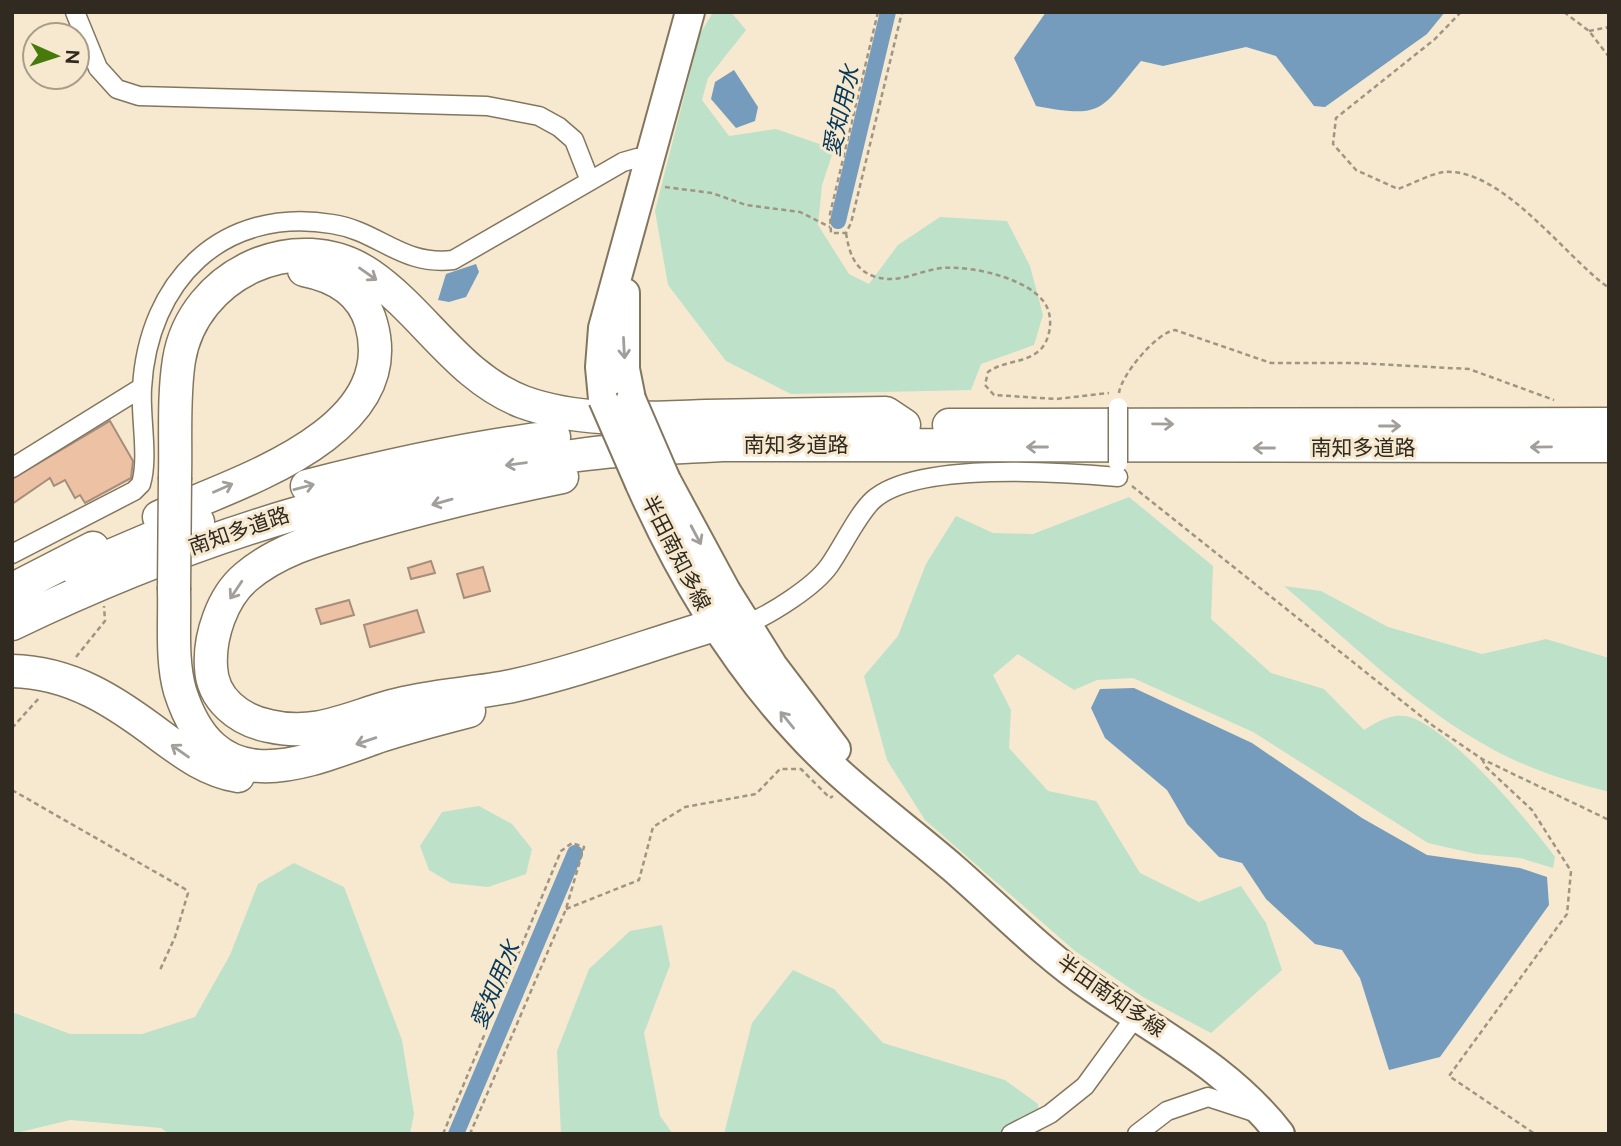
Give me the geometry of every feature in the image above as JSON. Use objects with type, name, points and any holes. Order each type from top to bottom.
[{"type":"highway","points":[[330,741],[276,745],[254,741],[218,724],[205,707],[186,654],[179,589],[179,360],[187,333],[204,305],[226,281],[246,268],[269,258],[292,254],[317,255],[355,265],[411,310],[471,372],[490,386],[542,407],[573,415],[657,417],[886,413],[904,425]]},
{"type":"highway","points":[[12,599],[21,585],[113,538],[299,454],[334,429],[363,395],[373,373],[376,345],[371,321],[363,303],[347,287],[330,277],[289,270],[245,285],[218,310],[200,338],[189,377],[180,476]]},
{"type":"highway","name":"南知多道路","points":[[12,599],[159,535],[295,489],[392,464],[500,443],[598,432],[904,425],[1609,425]]},
{"type":"highway","name":"南知多道路","points":[[12,624],[114,577],[213,538],[301,510],[397,486],[582,454],[722,445],[1609,446]]},
{"type":"highway","points":[[330,741],[251,720],[228,707],[216,694],[211,673],[210,647],[222,611],[244,578],[304,544],[448,500],[590,472],[705,459],[722,445]]},
{"type":"highway","points":[[12,671],[34,671],[69,680],[95,691],[182,754],[231,775],[258,779],[294,778],[330,741],[393,705],[513,685],[729,630]]},
{"type":"main road","name":"半田南知多線","points":[[653,482],[603,399],[600,367],[603,328],[690,12]]},
{"type":"main road","name":"半田南知多線","points":[[645,183],[625,291],[625,369],[653,482],[686,579],[729,630],[798,732],[849,782],[1092,988],[1223,1075],[1273,1124]]},
{"type":"main road","name":"半田南知多線","points":[[729,630],[773,666],[832,745],[888,799],[910,831]]},
{"type":"street","points":[[75,12],[98,68],[117,89],[139,96],[487,106],[539,116],[559,127],[574,140],[590,181]]},
{"type":"street","points":[[12,554],[134,491],[141,484],[141,388],[150,333],[173,286],[201,255],[237,233],[272,223],[317,222],[345,226],[421,261],[453,260],[623,162],[637,158],[645,183]]},
{"type":"street","points":[[12,468],[141,388]]},
{"type":"street","points":[[729,630],[768,615],[827,570],[873,499],[903,485],[946,476],[1032,470],[1118,470],[1119,399]]},
{"type":"street","points":[[1011,1134],[1050,1114],[1085,1086],[1136,1016]]},
{"type":"street","points":[[1137,1134],[1167,1111],[1208,1097],[1273,1124]]},
{"type":"path","points":[[846,233],[831,233],[830,214],[878,12]]},
{"type":"path","points":[[902,12],[846,233],[854,260],[872,276],[901,279],[933,270],[970,270],[1020,284],[1044,301],[1050,320],[1047,341],[1030,357],[1000,365],[988,372],[985,385],[994,395],[1056,400],[1119,399],[1121,380],[1158,337],[1175,330],[1271,363],[1355,363],[1469,369],[1561,402]]},
{"type":"path","points":[[1461,12],[1435,39],[1336,117],[1334,144],[1356,170],[1398,189],[1444,172],[1473,177],[1508,196],[1587,273],[1609,288]]},
{"type":"path","points":[[1564,12],[1589,31],[1609,57]]},
{"type":"path","points":[[1589,31],[1609,27]]},
{"type":"path","points":[[645,183],[712,192],[759,207],[800,212],[830,228]]},
{"type":"path","points":[[1118,470],[1432,725],[1482,759],[1609,820]]},
{"type":"path","points":[[76,657],[105,621],[103,603]]},
{"type":"path","points":[[12,728],[42,695]]},
{"type":"path","points":[[1482,759],[1486,767],[1532,810],[1571,871],[1567,914],[1449,1076],[1535,1134]]},
{"type":"path","points":[[566,909],[639,880],[653,827],[685,807],[756,794],[780,769],[801,769],[830,798],[849,782]]},
{"type":"path","points":[[12,790],[185,889],[188,893],[175,937],[160,970]]},
{"type":"path","points":[[443,1134],[562,851],[572,843],[584,848],[566,909],[470,1134]]},
{"type":"green space","points":[[731,12],[746,30],[708,78],[702,100],[729,136],[776,129],[834,149],[822,185],[818,225],[849,274],[869,284],[898,245],[940,217],[1007,221],[1030,266],[1043,315],[1034,345],[981,364],[971,390],[791,394],[726,361],[668,285],[655,211],[700,34],[712,14]]},
{"type":"green space","points":[[1129,497],[1213,566],[1211,619],[1271,673],[1324,689],[1364,730],[1393,716],[1413,718],[1431,728],[1470,760],[1509,800],[1555,857],[1553,868],[1520,858],[1476,854],[1428,843],[1253,732],[1133,678],[1097,680],[1074,690],[1018,654],[993,675],[1011,710],[1009,748],[1048,791],[1096,801],[1140,873],[1199,902],[1241,886],[1266,923],[1282,970],[1211,1033],[1143,997],[1075,951],[925,820],[887,760],[864,676],[898,636],[926,564],[956,516],[993,533],[1033,534]]},
{"type":"green space","points":[[1284,586],[1321,591],[1388,627],[1482,654],[1546,639],[1609,658],[1609,792],[1535,769],[1507,757],[1465,733],[1385,674]]},
{"type":"green space","points":[[479,806],[512,824],[532,849],[526,874],[488,887],[451,883],[429,870],[420,846],[442,812]]},
{"type":"green space","points":[[294,863],[344,887],[402,1040],[414,1114],[410,1134],[169,1134],[161,1128],[70,1120],[12,1134],[12,1012],[70,1034],[142,1034],[195,1017],[230,955],[258,884]]},
{"type":"green space","points":[[662,925],[670,965],[644,1033],[660,1116],[673,1134],[561,1134],[557,1051],[589,969],[630,931]]},
{"type":"green space","points":[[793,970],[834,989],[883,1043],[1005,1080],[1038,1104],[1041,1134],[724,1134],[752,1023]]},
{"type":"water","points":[[1046,12],[1445,12],[1427,34],[1325,107],[1314,106],[1276,56],[1246,47],[1163,66],[1141,61],[1117,91],[1099,107],[1075,111],[1036,106],[1014,58]]},
{"type":"water","points":[[734,70],[758,107],[755,121],[736,128],[711,99],[715,82]]},
{"type":"water","points":[[476,264],[479,272],[466,297],[449,302],[438,300],[446,274]]},
{"type":"water","points":[[1134,688],[1252,743],[1362,818],[1427,855],[1520,868],[1547,877],[1549,905],[1440,1057],[1389,1070],[1360,978],[1342,950],[1315,944],[1266,899],[1242,863],[1219,857],[1187,824],[1167,790],[1105,738],[1091,708],[1100,689]]},
{"type":"building","points":[[110,421],[133,461],[131,478],[85,503],[80,495],[75,498],[65,480],[54,486],[50,478],[12,504],[12,479]]},
{"type":"building","points":[[431,561],[435,573],[411,579],[408,568]]},
{"type":"building","points":[[483,567],[490,591],[464,598],[457,574]]},
{"type":"building","points":[[349,600],[354,615],[321,624],[316,609]]},
{"type":"building","points":[[417,610],[424,632],[370,647],[364,625]]},
{"type":"waterway","name":"愛知用水","points":[[838,221],[888,12]]},
{"type":"waterway","name":"愛知用水","points":[[456,1134],[575,853]]}]
